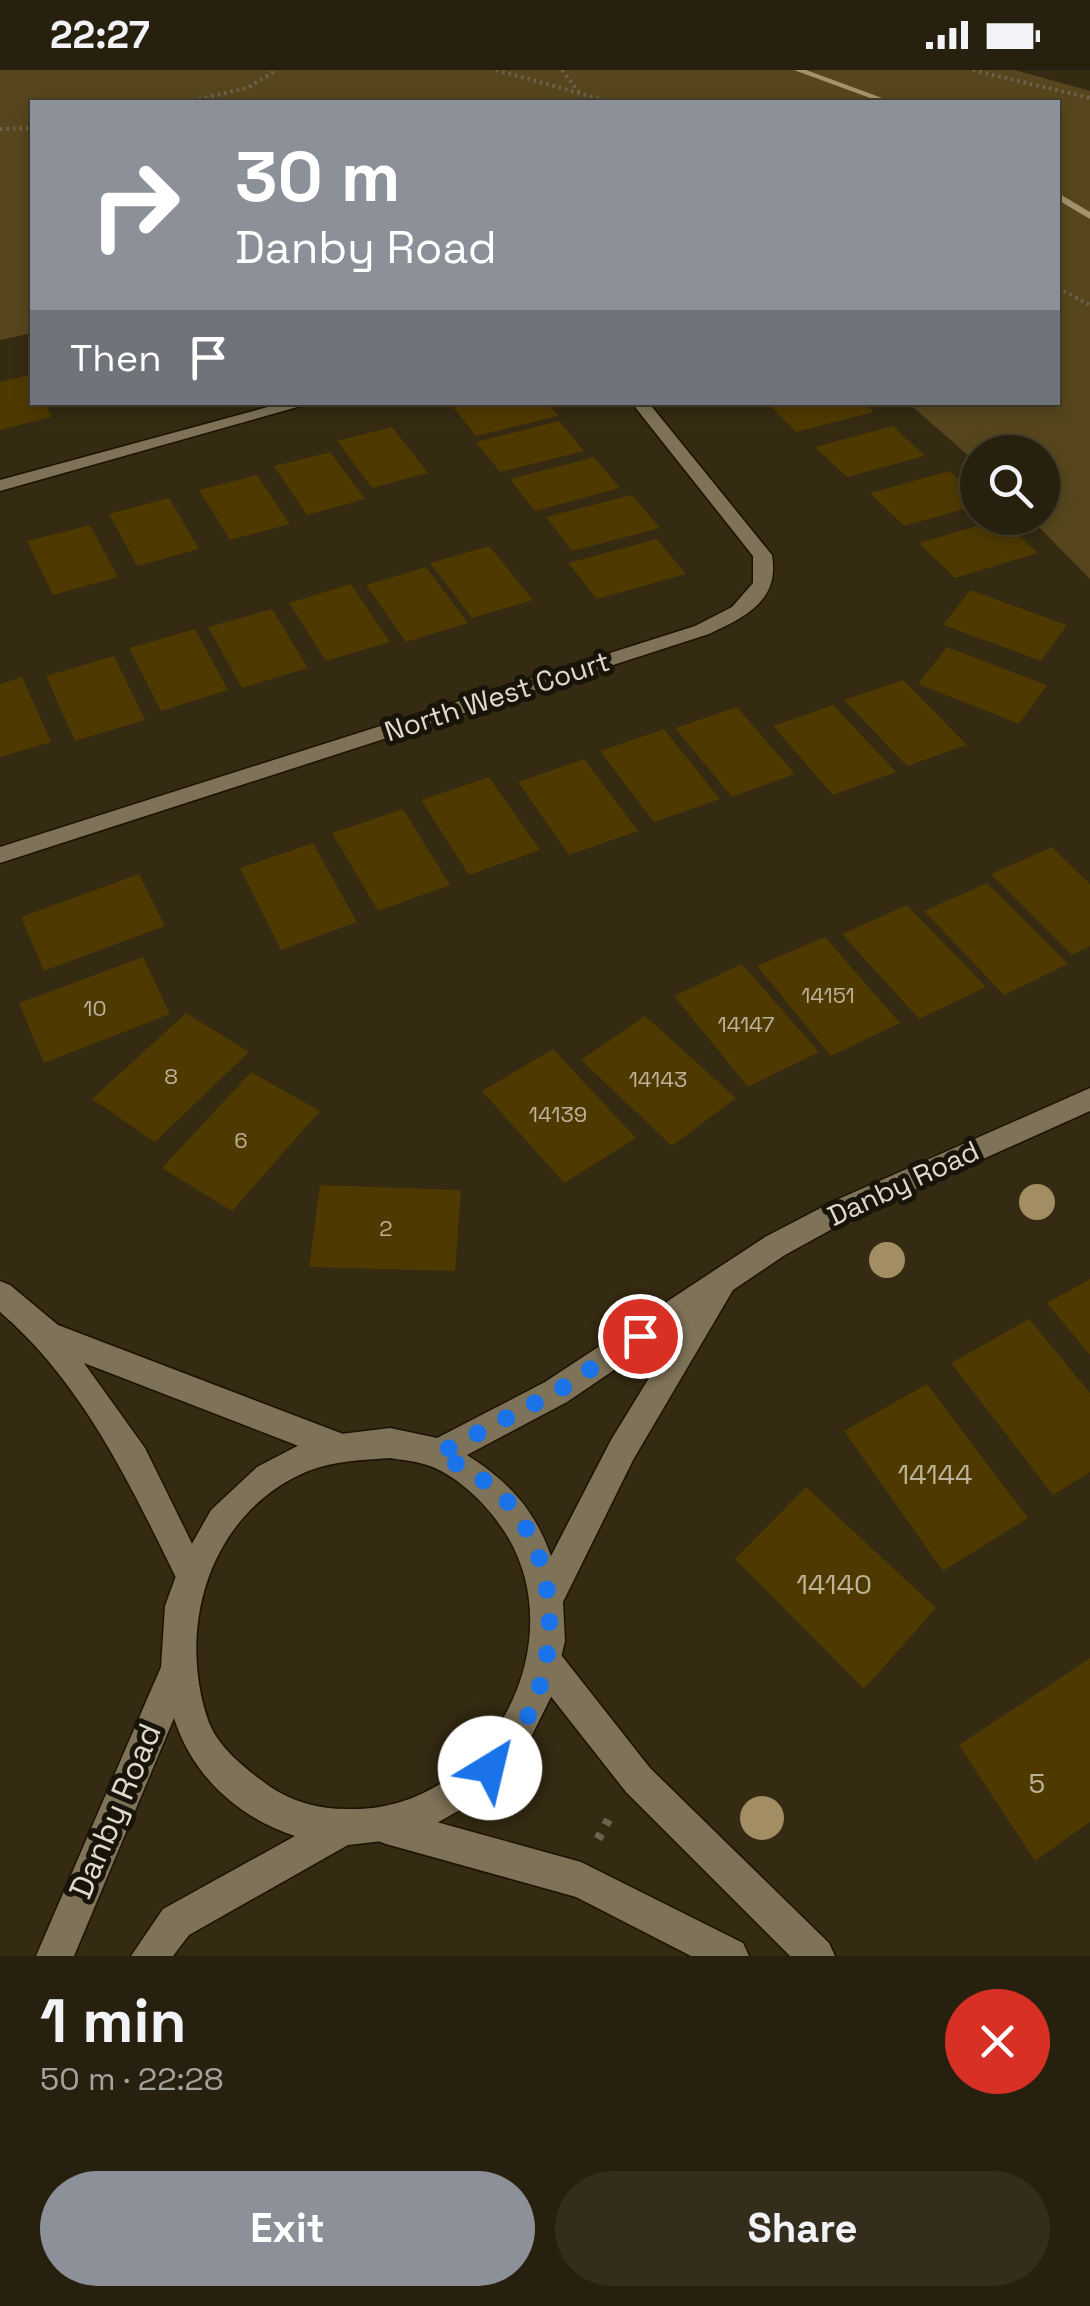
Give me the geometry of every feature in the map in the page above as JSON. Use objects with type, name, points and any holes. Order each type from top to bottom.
[{"type":"street","points":[[0,486],[296,405]]},
{"type":"street","name":"North West Court","points":[[0,855],[702,630],[747,607],[763,590],[766,568],[762,555],[640,405]]},
{"type":"street","name":"Danby Road","points":[[438,1454],[556,1392],[774,1246],[844,1209],[1090,1099]]},
{"type":"street","name":"Danby Road","points":[[549,1595],[622,1450],[724,1281]]},
{"type":"street","points":[[0,1294],[48,1334],[134,1459],[191,1575]]},
{"type":"street","points":[[48,1334],[340,1447]]},
{"type":"street","points":[[390,1443],[438,1454],[478,1476],[512,1507],[536,1548],[549,1595],[546,1663],[526,1719],[490,1768],[442,1805],[386,1826],[342,1829],[280,1815],[229,1780],[193,1728],[178,1667],[179,1620],[191,1575],[216,1528],[251,1490],[294,1462],[340,1447],[390,1443]]},
{"type":"street","points":[[546,1663],[638,1780],[816,1956]]},
{"type":"street","name":"Danby Road","points":[[55,1956],[178,1667]]},
{"type":"street","points":[[386,1826],[581,1880],[730,1956]]},
{"type":"street","points":[[150,1956],[176,1922],[342,1829]]},
{"type":"path","points":[[195,100],[238,90],[277,70]]},
{"type":"path","points":[[496,70],[604,100]]},
{"type":"path","points":[[562,70],[580,93]]},
{"type":"path","points":[[973,70],[1090,98]]},
{"type":"path","points":[[0,129],[30,128]]},
{"type":"path","points":[[1060,289],[1090,305]]},
{"type":"path","points":[[595,1844],[613,1811]]},
{"type":"shaded area","points":[[0,70],[1015,70],[1090,91],[1090,579],[1047,535],[1060,535],[1060,435],[960,435],[960,448],[910,405],[1060,405],[1060,100],[30,100],[30,333],[0,340]]},
{"type":"building","points":[[29,375],[30,405],[46,405],[52,417],[0,430],[0,382]]},
{"type":"building","points":[[549,405],[558,416],[476,436],[453,407]]},
{"type":"building","points":[[769,405],[866,405],[874,412],[796,432]]},
{"type":"building","points":[[559,421],[584,451],[500,472],[476,442]]},
{"type":"building","points":[[893,426],[925,456],[847,477],[815,447]]},
{"type":"building","points":[[392,427],[428,473],[372,488],[337,441]]},
{"type":"building","points":[[330,452],[365,499],[307,515],[274,466]]},
{"type":"building","points":[[594,457],[620,488],[535,511],[510,479]]},
{"type":"building","points":[[949,471],[960,481],[960,510],[904,526],[870,493]]},
{"type":"building","points":[[257,475],[290,524],[230,540],[199,490]]},
{"type":"building","points":[[632,495],[660,528],[572,551],[546,517]]},
{"type":"building","points":[[169,498],[199,549],[137,566],[109,514]]},
{"type":"building","points":[[90,525],[118,577],[53,595],[27,541]]},
{"type":"building","points":[[960,531],[960,535],[1018,535],[1038,553],[955,578],[919,543]]},
{"type":"building","points":[[657,539],[686,574],[597,599],[568,563]]},
{"type":"building","points":[[489,546],[533,600],[472,618],[430,563]]},
{"type":"building","points":[[426,567],[468,623],[406,642],[366,585]]},
{"type":"building","points":[[351,584],[390,642],[326,661],[289,603]]},
{"type":"building","points":[[970,590],[1067,625],[1041,661],[943,625]]},
{"type":"building","points":[[272,609],[308,668],[242,688],[208,627]]},
{"type":"building","points":[[195,629],[228,690],[161,711],[129,648]]},
{"type":"building","points":[[947,647],[1047,685],[1019,724],[918,684]]},
{"type":"building","points":[[114,656],[145,720],[75,741],[46,676]]},
{"type":"building","points":[[22,677],[51,742],[0,757],[0,684]]},
{"type":"building","points":[[903,680],[967,745],[907,766],[844,700]]},
{"type":"building","points":[[833,705],[896,772],[833,795],[773,726]]},
{"type":"building","points":[[737,707],[795,774],[732,797],[675,728]]},
{"type":"building","points":[[664,729],[720,799],[654,822],[600,751]]},
{"type":"building","points":[[584,759],[638,831],[569,855],[518,782]]},
{"type":"building","points":[[489,777],[540,850],[469,875],[421,800]]},
{"type":"building","points":[[403,809],[450,885],[378,911],[332,833]]},
{"type":"building","points":[[313,843],[357,922],[281,950],[240,868]]},
{"type":"building","points":[[1052,847],[1090,884],[1090,946],[1072,955],[991,874]]},
{"type":"building","points":[[139,874],[165,926],[44,971],[21,917]]},
{"type":"building","points":[[987,883],[1068,964],[1004,995],[924,911]]},
{"type":"building","points":[[907,905],[986,987],[919,1019],[842,934]]},
{"type":"building","points":[[825,937],[900,1023],[831,1056],[757,966]]},
{"type":"building","points":[[143,957],[170,1014],[44,1063],[19,1003]]},
{"type":"building","points":[[742,964],[819,1052],[748,1087],[674,996]]},
{"type":"building","points":[[186,1013],[249,1052],[155,1142],[92,1099]]},
{"type":"building","points":[[645,1016],[736,1098],[672,1146],[581,1060]]},
{"type":"building","points":[[553,1049],[636,1138],[564,1183],[482,1091]]},
{"type":"building","points":[[251,1072],[320,1111],[232,1211],[162,1168]]},
{"type":"building","points":[[320,1185],[461,1190],[455,1271],[309,1267]]},
{"type":"building","points":[[1090,1279],[1090,1355],[1047,1303]]},
{"type":"building","points":[[1029,1319],[1090,1393],[1090,1472],[1053,1495],[951,1363]]},
{"type":"building","points":[[927,1384],[1028,1518],[943,1571],[844,1431]]},
{"type":"building","points":[[806,1487],[936,1608],[864,1689],[735,1559]]},
{"type":"building","points":[[1090,1658],[1090,1822],[1035,1861],[959,1745]]},
{"type":"waterway","points":[[798,70],[882,100]]},
{"type":"waterway","points":[[1060,197],[1090,216]]},
{"type":"route","points":[[490,1768],[526,1719],[546,1663],[549,1595],[536,1548],[512,1507],[478,1476],[438,1454],[556,1392],[640,1336]]}]
